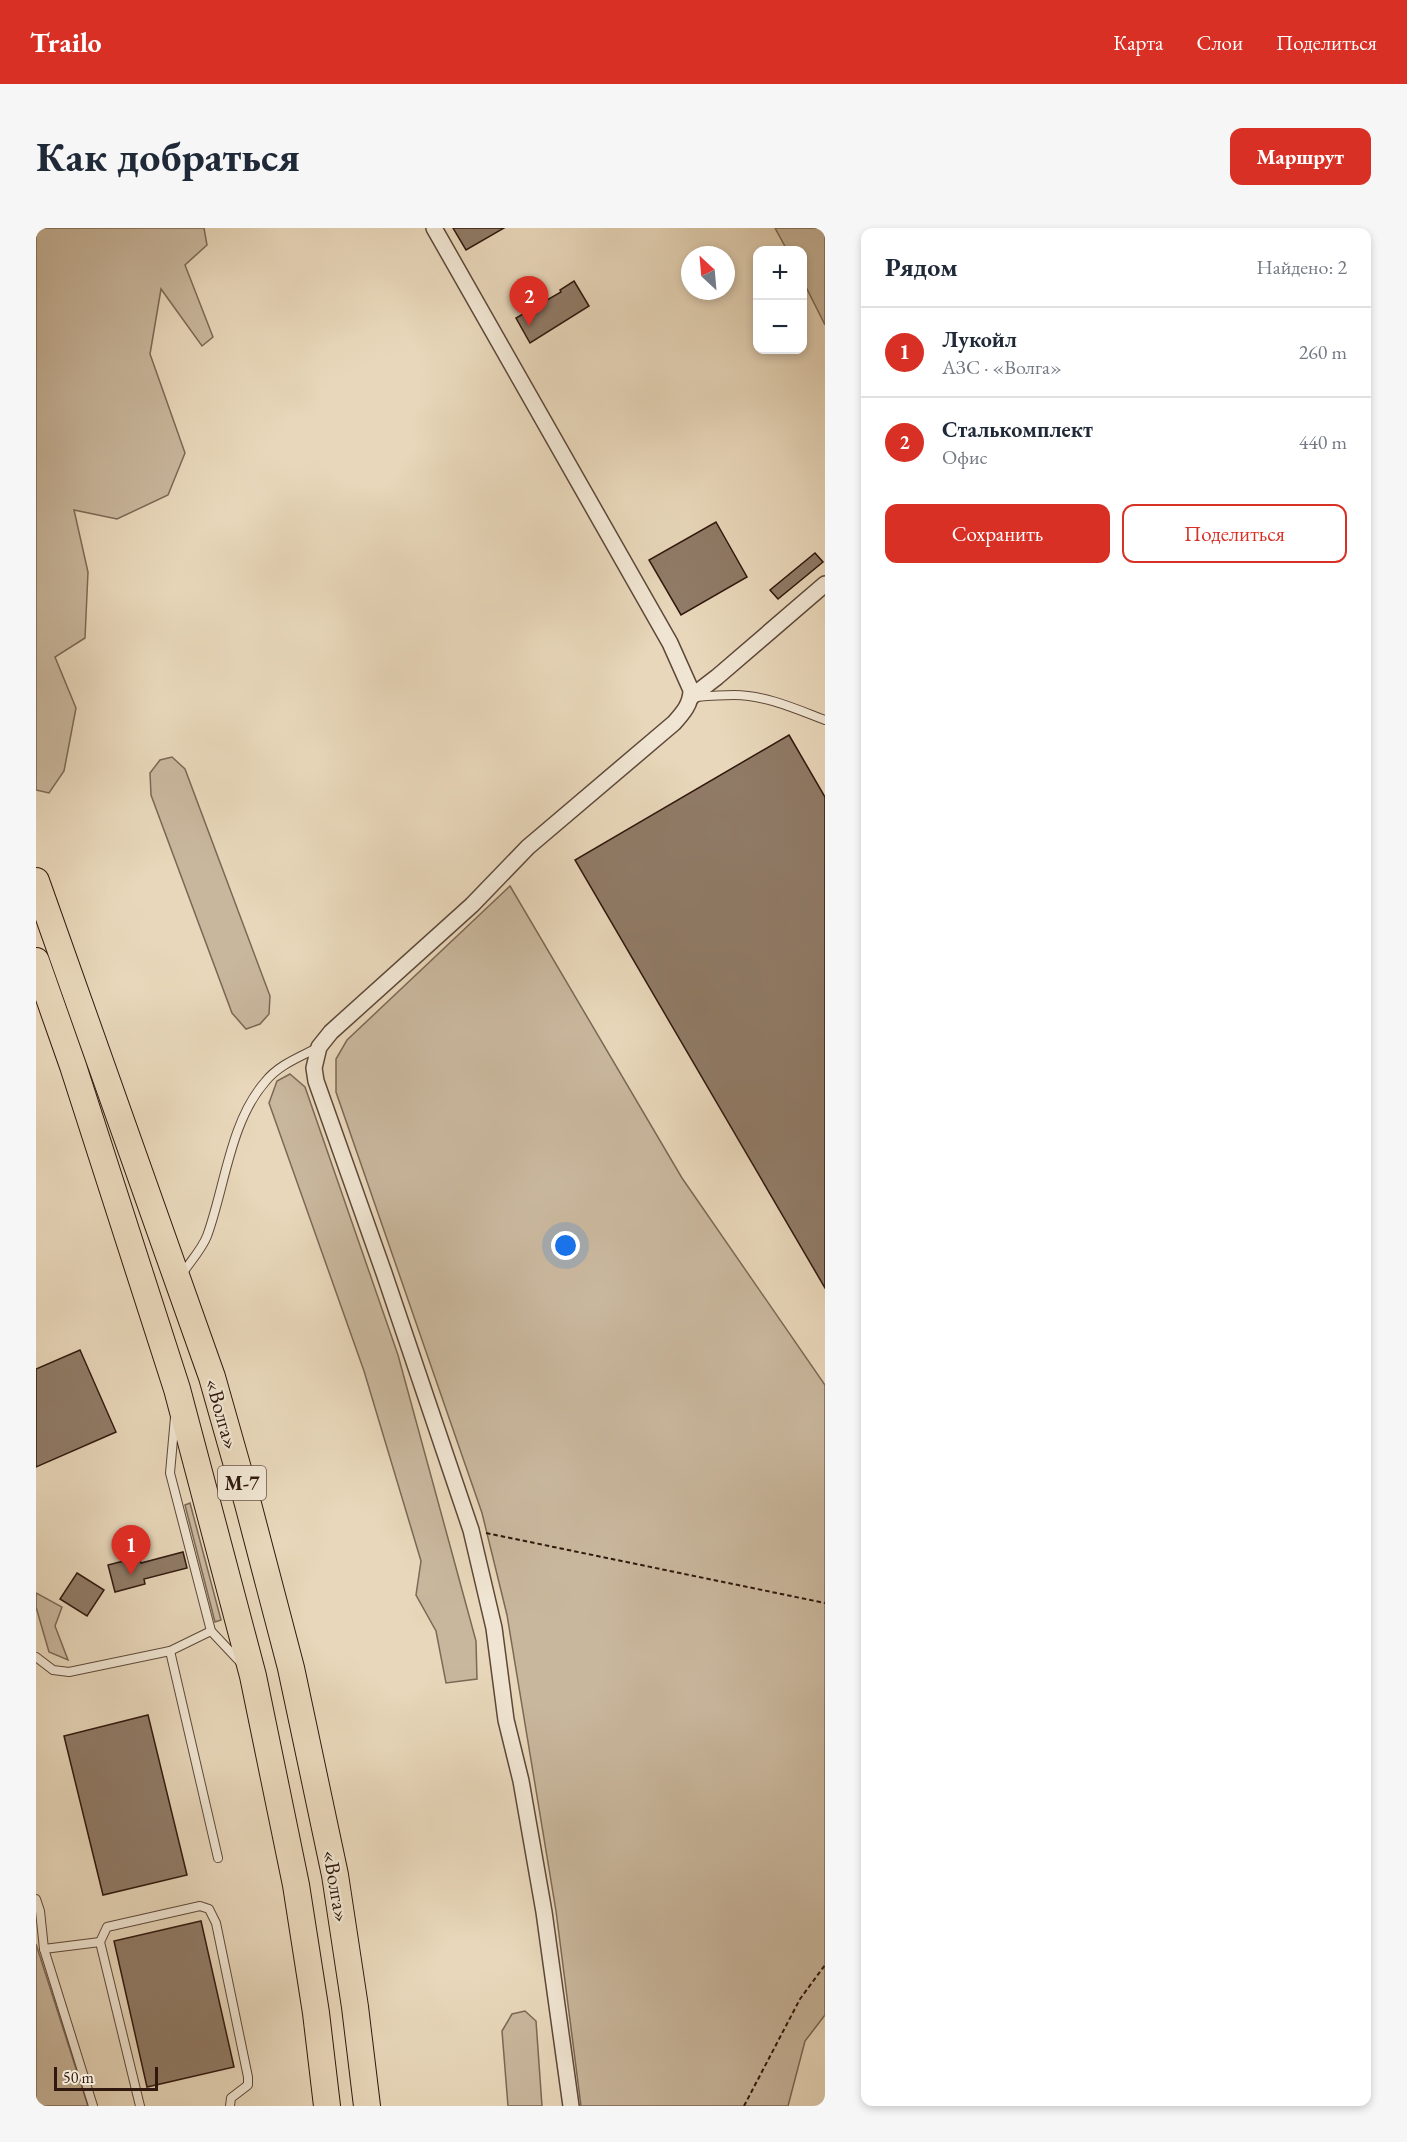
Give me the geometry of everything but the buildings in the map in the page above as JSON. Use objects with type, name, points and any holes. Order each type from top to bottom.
[{"type":"highway","name":"«Волга»","points":[[36,881],[215,1388],[291,1668],[335,1875],[367,2106]]},
{"type":"highway","name":"«Волга»","points":[[36,961],[77,1077],[177,1389],[253,1676],[296,1885],[316,2013],[327,2106]]},
{"type":"street","points":[[434,228],[670,643],[686,676],[691,697]]},
{"type":"street","points":[[571,2106],[544,1912],[520,1781],[506,1720],[494,1628],[471,1530],[384,1274],[321,1101],[314,1068],[319,1047],[331,1032],[472,905],[528,847],[674,723],[685,711],[691,697],[825,584]]},
{"type":"lane","points":[[691,697],[734,695],[755,697],[825,720]]},
{"type":"lane","points":[[178,1280],[207,1238],[235,1140],[254,1097],[265,1081],[286,1064],[319,1047]]},
{"type":"lane","points":[[177,1389],[170,1473],[211,1631],[253,1676]]},
{"type":"lane","points":[[36,1657],[53,1670],[69,1672],[170,1651],[211,1631]]},
{"type":"lane","points":[[170,1651],[218,1858]]},
{"type":"lane","points":[[36,1899],[40,1911],[44,1949],[93,2106]]},
{"type":"lane","points":[[140,2106],[100,1942],[107,1927],[200,1906],[209,1909],[216,1923],[248,2077],[248,2085],[231,2098],[230,2106]]},
{"type":"lane","points":[[44,1949],[100,1942]]},
{"type":"path","points":[[471,1530],[825,1603]]},
{"type":"path","points":[[744,2106],[800,1999],[825,1965]]},
{"type":"shaded area","points":[[36,228],[204,228],[207,245],[185,265],[213,337],[202,346],[161,289],[150,354],[185,453],[168,495],[117,519],[74,510],[88,572],[85,638],[55,657],[76,708],[64,771],[49,793],[36,790]]},
{"type":"shaded area","points":[[775,228],[825,228],[825,325],[807,289],[807,246],[785,246]]},
{"type":"shaded area","points":[[172,757],[185,769],[270,996],[269,1014],[260,1024],[246,1029],[232,1013],[151,795],[150,773],[160,760]]},
{"type":"shaded area","points":[[510,886],[682,1178],[825,1385],[825,2015],[805,2041],[788,2106],[581,2106],[556,1911],[507,1615],[482,1513],[336,1092],[336,1059],[347,1040]]},
{"type":"shaded area","points":[[290,1074],[305,1087],[398,1355],[476,1641],[477,1679],[446,1683],[436,1631],[416,1595],[421,1561],[364,1371],[269,1103],[277,1081]]},
{"type":"shaded area","points":[[190,1503],[221,1620],[215,1622],[185,1505]]},
{"type":"shaded area","points":[[36,1593],[62,1607],[55,1626],[68,1660],[49,1652],[36,1607]]},
{"type":"shaded area","points":[[36,1944],[88,2106],[36,2106]]},
{"type":"shaded area","points":[[525,2011],[536,2021],[542,2106],[508,2106],[502,2031],[512,2014]]},
{"type":"place","name":"Сталькомплект","points":[[529,326]]},
{"type":"place","name":"Лукойл","points":[[131,1575]]}]
